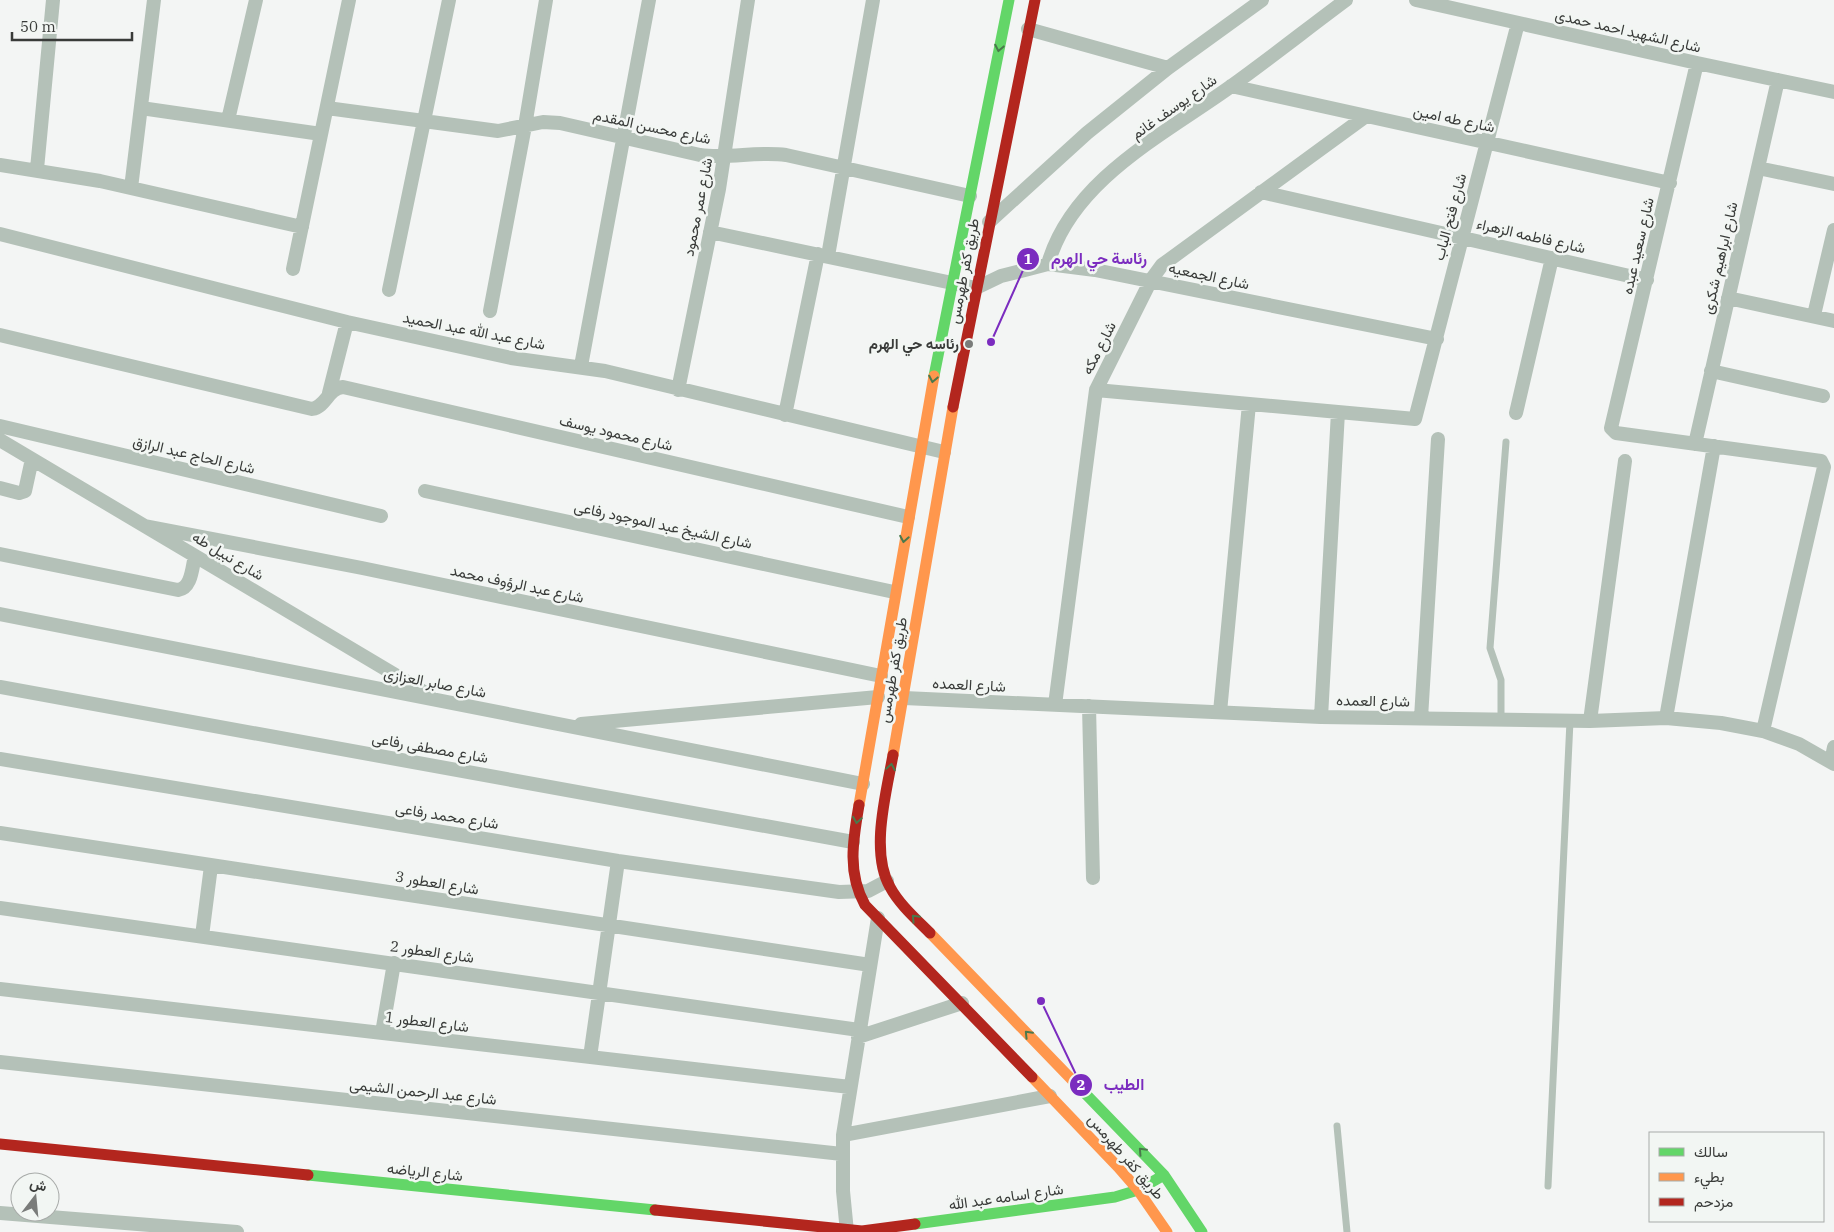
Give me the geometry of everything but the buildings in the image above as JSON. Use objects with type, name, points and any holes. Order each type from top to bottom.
[{"type":"street","points":[[37,169],[53,0]]},
{"type":"street","points":[[131,188],[154,0]]},
{"type":"street","points":[[228,120],[256,0]]},
{"type":"street","points":[[293,270],[349,0]]},
{"type":"street","points":[[389,290],[449,0]]},
{"type":"street","points":[[490,311],[526,126],[546,0]]},
{"type":"street","points":[[581,366],[649,0]]},
{"type":"street","name":"شارع عمر محمود","points":[[678,390],[724,156],[748,0]]},
{"type":"street","points":[[785,415],[844,168],[874,0]]},
{"type":"street","name":"طريق كفر طهرمس","points":[[1009,0],[920,447],[894,592],[853,842],[853,878],[857,893],[878,918],[962,1003],[1138,1190],[1167,1232]]},
{"type":"street","name":"طريق كفر طهرمس","points":[[1034,0],[944,452],[880,844],[881,868],[886,881],[907,910],[1164,1175],[1202,1232]]},
{"type":"street","points":[[989,222],[1087,133],[1168,68],[1262,0]]},
{"type":"street","name":"شارع يوسف غانم","points":[[1048,264],[1054,244],[1066,224],[1100,182],[1346,0]]},
{"type":"street","name":"شارع الشهيد احمد حمدى","points":[[1416,0],[1698,64],[1834,92]]},
{"type":"street","name":"شارع فتح الباب","points":[[1338,412],[1415,419],[1518,23]]},
{"type":"street","points":[[1028,29],[1168,68]]},
{"type":"street","name":"شارع سعيد عبده","points":[[1695,444],[1616,433],[1611,431],[1611,425],[1698,64]]},
{"type":"street","name":"شارع ابراهيم شكرى","points":[[1695,444],[1778,80]]},
{"type":"street","name":"شارع طه امين","points":[[1231,86],[1670,183]]},
{"type":"street","points":[[141,108],[321,134]]},
{"type":"street","name":"شارع محسن المقدم","points":[[327,108],[498,131],[552,122],[700,156],[774,153],[970,196]]},
{"type":"street","name":"شارع مكه","points":[[1055,705],[1096,390],[1151,280],[1162,265],[1366,116]]},
{"type":"street","points":[[0,165],[37,169],[131,188],[302,227]]},
{"type":"street","points":[[1758,168],[1834,184]]},
{"type":"street","name":"شارع فاطمه الزهراء","points":[[1261,192],[1647,280]]},
{"type":"street","points":[[1814,315],[1834,230]]},
{"type":"street","points":[[710,232],[976,288]]},
{"type":"street","name":"شارع عبد الله عبد الحميد","points":[[0,234],[347,322],[511,358],[581,366],[944,452]]},
{"type":"street","points":[[1516,413],[1552,258]]},
{"type":"street","name":"شارع الجمعيه","points":[[976,288],[1001,276],[1048,264],[1151,280],[1436,338]]},
{"type":"street","points":[[1728,298],[1814,315],[1834,321]]},
{"type":"street","points":[[327,398],[347,322]]},
{"type":"street","name":"شارع محمود يوسف","points":[[0,335],[305,407],[318,408],[327,398],[343,387],[908,517]]},
{"type":"street","points":[[1711,371],[1823,396]]},
{"type":"street","points":[[1096,390],[1338,412],[1321,717]]},
{"type":"street","points":[[1220,712],[1249,404]]},
{"type":"street","name":"شارع الحاج عبد الرازق","points":[[0,426],[381,516]]},
{"type":"street","points":[[1421,718],[1438,439]]},
{"type":"street","name":"شارع نبيل طه","points":[[0,440],[439,700]]},
{"type":"street","points":[[1695,444],[1815,460],[1821,462],[1824,468],[1763,731]]},
{"type":"street","points":[[1666,718],[1714,446]]},
{"type":"street","points":[[0,488],[19,493],[25,491],[32,459]]},
{"type":"street","points":[[1590,721],[1624,461]]},
{"type":"street","name":"شارع الشيخ عبد الموجود رفاعى","points":[[425,491],[894,592]]},
{"type":"street","name":"شارع عبد الرؤوف محمد","points":[[145,526],[362,568],[880,676]]},
{"type":"street","points":[[0,554],[178,590],[184,589],[188,584],[195,556]]},
{"type":"street","name":"شارع صابر العزازى","points":[[0,614],[863,784]]},
{"type":"street","name":"شارع مصطفى رفاعى","points":[[0,687],[853,842]]},
{"type":"street","points":[[566,725],[878,697]]},
{"type":"street","name":"شارع العمده","points":[[904,698],[1321,717],[1501,721],[1590,721],[1666,718],[1720,723],[1763,731],[1799,744],[1832,763]]},
{"type":"street","points":[[1089,706],[1093,878]]},
{"type":"street","points":[[1832,763],[1834,747]]},
{"type":"street","name":"شارع محمد رفاعى","points":[[0,759],[618,861],[857,893],[873,889],[886,881]]},
{"type":"street","name":"شارع العطور 3","points":[[0,834],[870,965]]},
{"type":"street","points":[[590,1057],[618,861]]},
{"type":"street","points":[[202,936],[212,866]]},
{"type":"street","name":"شارع العطور 2","points":[[0,908],[599,993],[859,1034],[962,1003]]},
{"type":"street","points":[[847,1231],[842,1154],[843,1135],[878,918]]},
{"type":"street","points":[[382,1033],[394,964]]},
{"type":"street","name":"شارع العطور 1","points":[[0,989],[850,1087]]},
{"type":"street","name":"شارع عبد الرحمن الشيمى","points":[[0,1062],[842,1154]]},
{"type":"street","points":[[843,1135],[1050,1096]]},
{"type":"street","name":"شارع الرياضه","points":[[0,1144],[847,1231]]},
{"type":"street","name":"شارع اسامه عبد الله","points":[[847,1231],[894,1227],[1115,1198],[1138,1190],[1164,1175]]},
{"type":"street","points":[[0,1213],[237,1232]]},
{"type":"lane","points":[[1501,721],[1501,680],[1490,648],[1506,442]]},
{"type":"lane","points":[[1548,1186],[1570,721]]},
{"type":"lane","points":[[1337,1126],[1346,1232]]},
{"type":"traffic: fast","points":[[934,376],[1009,0]]},
{"type":"traffic: fast","points":[[1076,1084],[1164,1175],[1202,1232]]},
{"type":"traffic: fast","points":[[308,1175],[655,1210]]},
{"type":"traffic: fast","points":[[915,1224],[1115,1197],[1138,1190],[1164,1175]]},
{"type":"traffic: slow","points":[[859,805],[934,376]]},
{"type":"traffic: slow","points":[[893,755],[953,407]]},
{"type":"traffic: slow","points":[[930,933],[1076,1084]]},
{"type":"traffic: slow","points":[[1032,1077],[1118,1167],[1138,1190],[1167,1232]]},
{"type":"traffic: jam","points":[[953,407],[1035,0]]},
{"type":"traffic: jam","points":[[893,755],[881,823],[881,857],[884,873],[898,899],[930,933]]},
{"type":"traffic: jam","points":[[859,805],[853,856],[856,881],[865,905],[1032,1077]]},
{"type":"traffic: jam","points":[[0,1144],[308,1175]]},
{"type":"traffic: jam","points":[[655,1210],[862,1231],[915,1224]]},
{"type":"place","name":"رئاسة حي الهرم","points":[[991,342]]},
{"type":"place","name":"رئاسه حي الهرم","points":[[969,344]]},
{"type":"place","name":"الطيب","points":[[1041,1001]]}]
